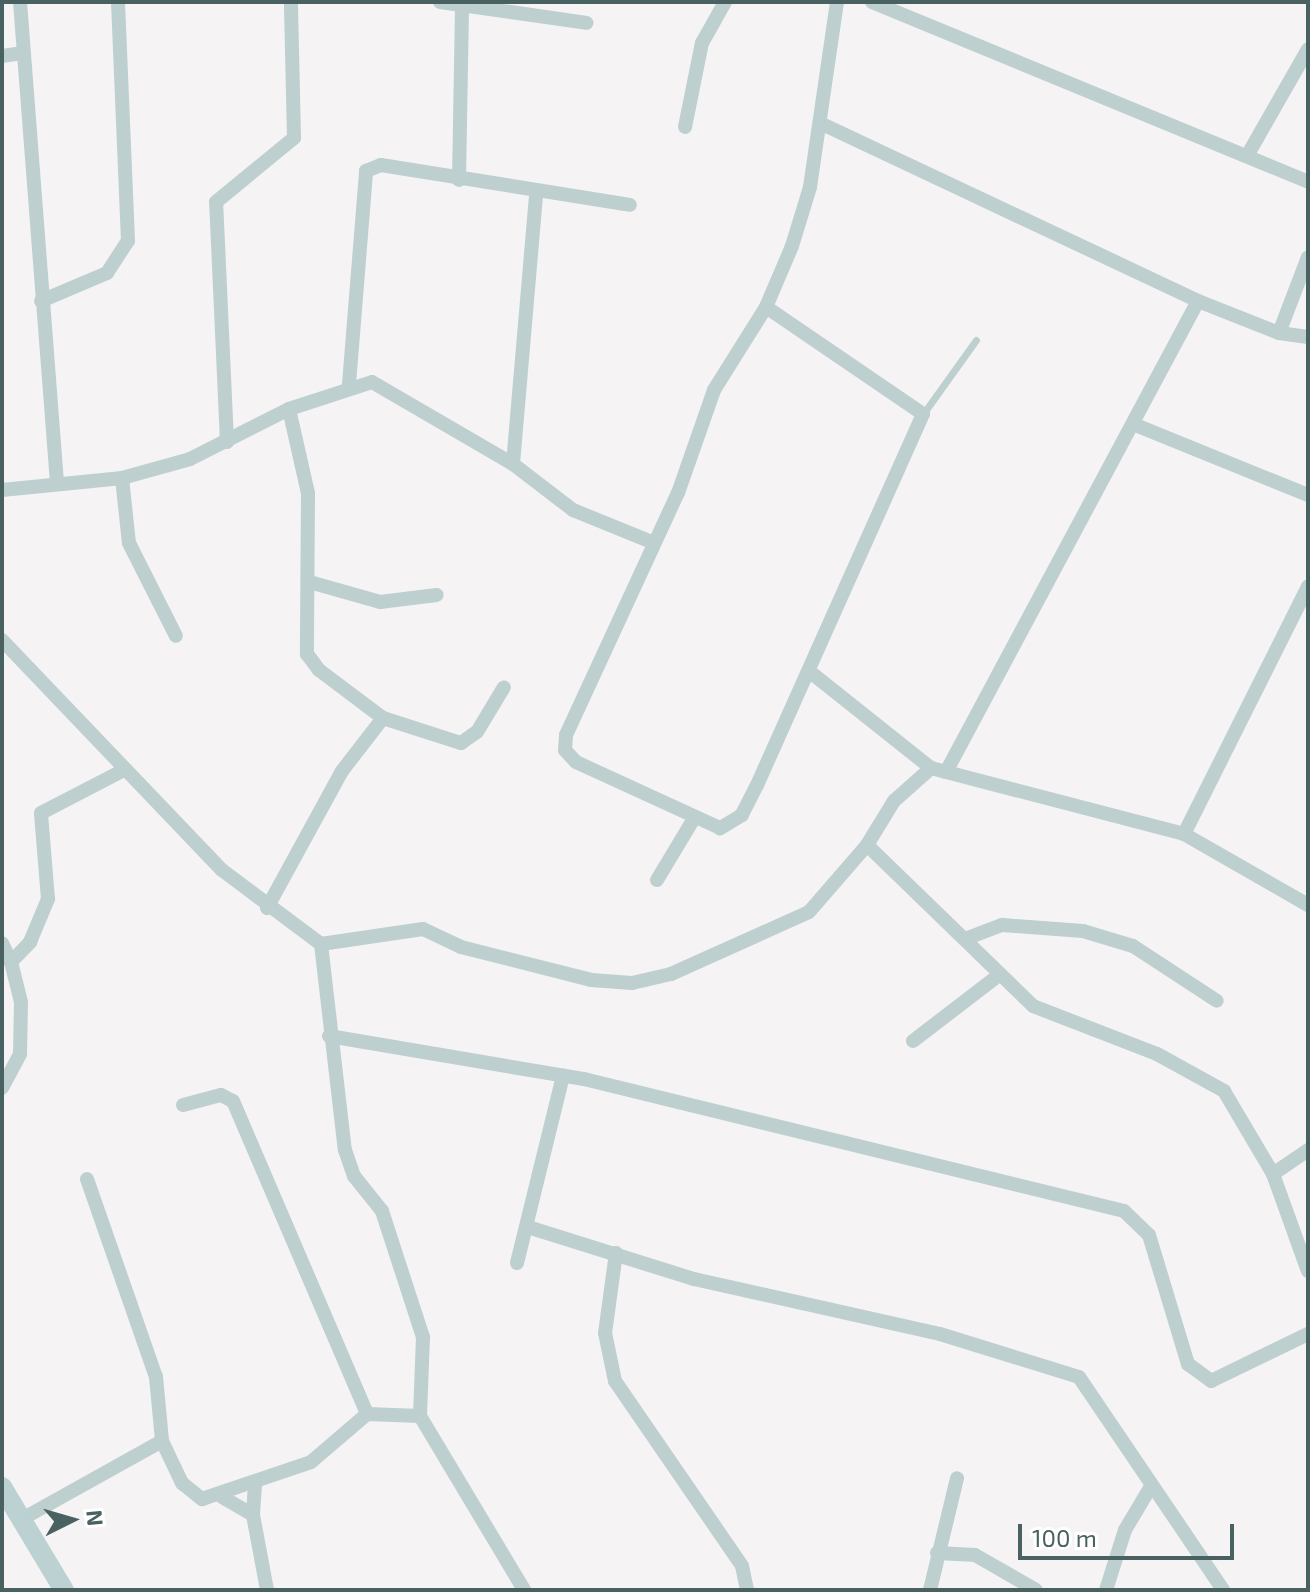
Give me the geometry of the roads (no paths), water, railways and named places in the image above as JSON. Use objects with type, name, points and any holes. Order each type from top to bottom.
[{"type":"street","points":[[20,2],[57,483]]},
{"type":"street","points":[[41,301],[107,273],[128,241],[118,2]]},
{"type":"street","points":[[227,442],[216,202],[294,138],[291,2]]},
{"type":"street","points":[[440,2],[462,8],[542,7],[587,23]]},
{"type":"street","points":[[685,127],[702,43],[725,2]]},
{"type":"street","points":[[766,307],[923,414],[742,815],[720,828],[693,820],[565,750],[714,390],[766,307],[810,187],[837,2]]},
{"type":"street","points":[[872,2],[1308,182]]},
{"type":"street","points":[[459,180],[462,8]]},
{"type":"street","points":[[1247,156],[1308,49]]},
{"type":"street","points":[[2,56],[24,53]]},
{"type":"street","points":[[820,123],[1198,301],[1279,333],[1308,337]]},
{"type":"street","points":[[349,384],[366,171],[381,165],[536,194],[630,205]]},
{"type":"street","points":[[513,464],[536,194]]},
{"type":"street","points":[[1279,333],[1308,257]]},
{"type":"street","points":[[2,640],[122,771],[267,908],[321,944],[423,929],[461,947],[632,983],[671,974],[809,912],[867,845],[894,801],[938,770],[1133,424],[1198,301]]},
{"type":"street","points":[[2,490],[122,478],[227,442],[289,409],[349,384],[372,382],[513,464],[573,510],[652,542]]},
{"type":"street","points":[[289,409],[308,493],[313,583],[307,654],[383,718],[461,743],[477,732],[504,687]]},
{"type":"street","points":[[1133,424],[1308,495]]},
{"type":"street","points":[[122,478],[129,543],[176,636]]},
{"type":"street","points":[[313,583],[380,602],[437,595]]},
{"type":"street","points":[[1184,834],[1308,586]]},
{"type":"street","points":[[809,671],[938,770],[1184,834],[1308,905]]},
{"type":"street","points":[[267,908],[342,771],[383,718]]},
{"type":"street","points":[[11,962],[30,942],[48,899],[41,813],[122,771]]},
{"type":"street","points":[[657,880],[693,820]]},
{"type":"street","points":[[867,845],[1033,1006],[1143,1048],[1224,1091],[1273,1174],[1308,1271]]},
{"type":"street","points":[[965,939],[1002,925],[1083,931],[1133,946],[1217,1001]]},
{"type":"street","points":[[2,943],[11,962],[21,1002],[20,1054],[2,1088]]},
{"type":"street","points":[[321,944],[329,1036],[345,1150],[354,1176],[382,1211],[423,1337],[420,1416],[524,1590]]},
{"type":"street","points":[[913,1041],[999,975]]},
{"type":"street","points":[[329,1036],[563,1076],[1124,1211],[1149,1235],[1188,1364],[1211,1381],[1308,1334]]},
{"type":"street","points":[[517,1263],[531,1228],[563,1076]]},
{"type":"street","points":[[183,1105],[221,1095],[233,1101],[367,1414]]},
{"type":"street","points":[[1273,1174],[1308,1150]]},
{"type":"street","points":[[87,1179],[156,1377],[162,1441],[182,1483],[202,1499],[222,1497],[311,1462],[367,1414],[420,1416]]},
{"type":"street","points":[[531,1228],[1079,1377],[1150,1488],[1223,1590]]},
{"type":"street","points":[[616,1253],[605,1333],[615,1381],[742,1566],[747,1590]]},
{"type":"street","points":[[22,1519],[162,1441]]},
{"type":"street","points":[[930,1590],[957,1478]]},
{"type":"street","points":[[255,1485],[253,1515],[267,1590]]},
{"type":"street","points":[[1106,1590],[1125,1530],[1150,1488]]},
{"type":"street","points":[[5,1497],[22,1519],[64,1590]]},
{"type":"street","points":[[222,1497],[253,1515]]},
{"type":"street","points":[[937,1553],[975,1555],[1036,1590]]},
{"type":"lane","points":[[923,414],[976,340]]}]
